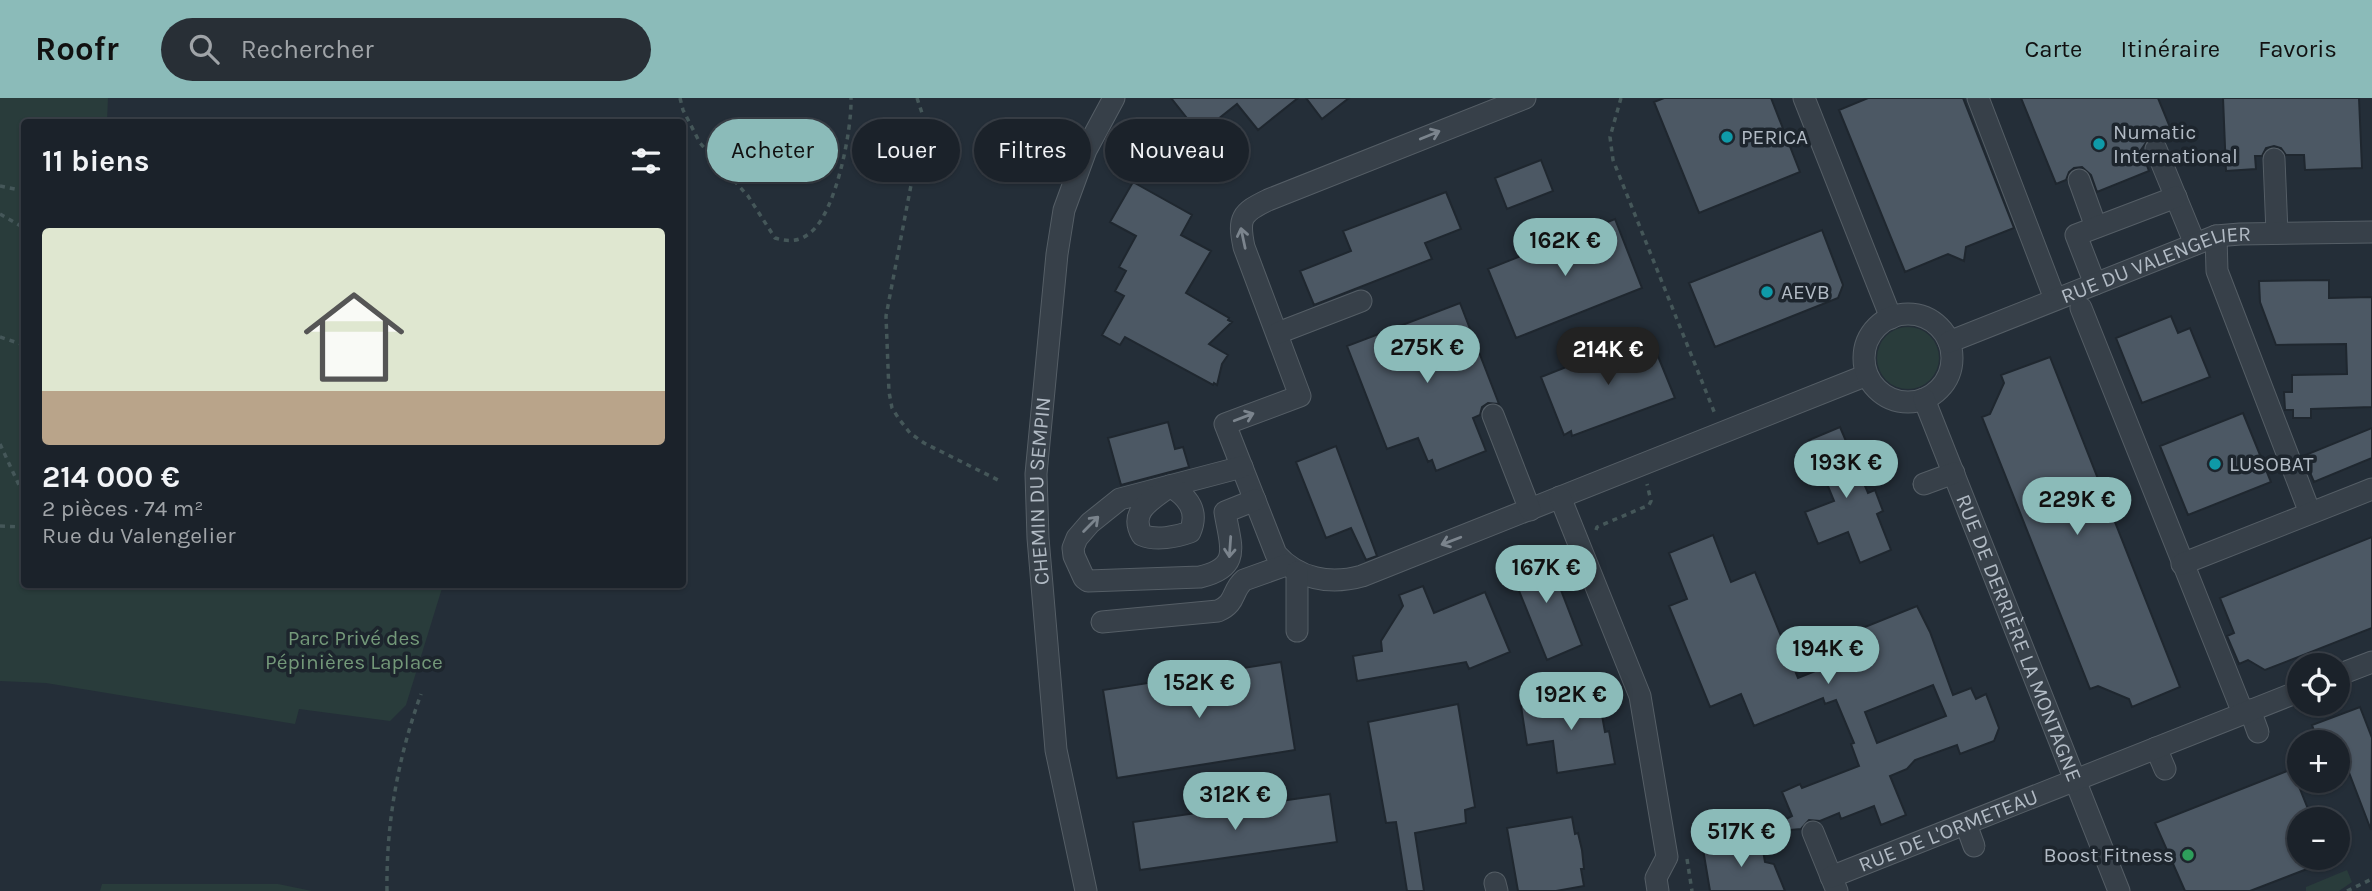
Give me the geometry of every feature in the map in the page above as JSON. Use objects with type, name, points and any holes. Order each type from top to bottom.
[{"type":"street","name":"CHEMIN DU SEMPIN","points":[[1086,891],[1056,750],[1038,538],[1036,474],[1057,254],[1065,210],[1086,150],[1114,98]]},
{"type":"street","points":[[1525,98],[1268,200],[1246,213],[1240,228],[1244,247],[1300,396],[1225,424],[1276,554],[1291,569],[1315,578],[1350,579],[1531,510],[1867,374]]},
{"type":"street","points":[[1804,98],[1891,318]]},
{"type":"street","points":[[1978,98],[2056,299]]},
{"type":"street","points":[[2157,149],[2194,244]]},
{"type":"street","points":[[2274,159],[2277,233]]},
{"type":"street","points":[[2079,180],[2096,227]]},
{"type":"street","points":[[2095,284],[2076,234],[2176,197]]},
{"type":"street","name":"RUE DU VALENGELIER","points":[[1949,342],[2216,236],[2372,232]]},
{"type":"street","points":[[2216,236],[2217,271],[2310,513]]},
{"type":"street","points":[[1278,333],[1361,301]]},
{"type":"street","points":[[2081,308],[2182,564],[2258,732]]},
{"type":"street","points":[[1911,315],[1925,318],[1937,325],[1949,342],[1952,354],[1949,373],[1940,389],[1924,399],[1909,402],[1894,400],[1875,387],[1867,374],[1864,358],[1867,341],[1877,327],[1891,318],[1911,315]]},
{"type":"street","name":"RUE DE DERRIÈRE LA MONTAGNE","points":[[1924,399],[2119,886]]},
{"type":"street","points":[[1493,415],[1531,510]]},
{"type":"street","points":[[1242,467],[1225,474],[1120,499],[1090,523],[1077,538],[1073,548],[1074,556],[1088,581],[1200,577],[1215,574],[1225,566],[1232,548],[1225,512],[1255,500]]},
{"type":"street","points":[[1924,484],[1954,472]]},
{"type":"street","points":[[2182,564],[2372,489]]},
{"type":"street","points":[[1560,497],[1640,696],[1667,857],[1656,878],[1658,891]]},
{"type":"street","points":[[1102,622],[1219,611],[1232,603],[1239,584],[1244,580],[1291,569]]},
{"type":"street","points":[[1291,569],[1297,631]]},
{"type":"street","points":[[2350,670],[2372,662]]},
{"type":"street","name":"RUE DE L'ORMETEAU","points":[[1813,832],[1834,884],[1966,824],[2287,696]]},
{"type":"street","points":[[2156,748],[2165,769]]},
{"type":"street","points":[[1966,824],[1974,846]]},
{"type":"street","points":[[1834,884],[1854,891]]},
{"type":"path","points":[[680,98],[700,144],[748,196],[775,238],[787,241],[800,239],[813,231],[825,211],[840,173],[850,132],[851,98]]},
{"type":"path","points":[[918,98],[922,113],[921,133],[886,316],[889,392],[899,419],[910,433],[924,443],[1002,482]]},
{"type":"path","points":[[1621,98],[1610,137],[1613,160],[1715,415]]},
{"type":"path","points":[[0,186],[21,190]]},
{"type":"path","points":[[0,214],[21,226]]},
{"type":"path","points":[[0,337],[21,344]]},
{"type":"path","points":[[0,444],[21,490]]},
{"type":"path","points":[[0,526],[21,527]]},
{"type":"path","points":[[387,891],[387,855],[405,738],[421,694]]},
{"type":"path","points":[[2347,891],[2372,879]]},
{"type":"green space","name":"Parc Privé des Pépinières Laplace","points":[[0,98],[108,98],[107,119],[21,119],[21,588],[442,588],[406,705],[390,721],[299,709],[295,724],[46,683],[0,681]]},
{"type":"green space","points":[[1908,327],[1930,336],[1939,358],[1930,380],[1908,389],[1886,380],[1877,358],[1886,336]]},
{"type":"green space","points":[[2347,870],[2352,882],[2339,891],[2306,891],[2306,887]]},
{"type":"green space","points":[[102,884],[278,884],[312,891],[100,891]]},
{"type":"building","points":[[1171,98],[1298,98],[1258,130],[1237,104],[1218,119],[1188,119]]},
{"type":"building","points":[[1306,98],[1349,98],[1322,119]]},
{"type":"building","name":"PERICA","points":[[1664,98],[1771,98],[1800,172],[1699,213],[1654,102]]},
{"type":"building","points":[[1868,98],[1963,98],[2014,228],[1966,247],[1964,261],[1948,254],[1905,272],[1839,110]]},
{"type":"building","name":"Numatic International","points":[[2021,98],[2158,98],[2174,137],[2166,141],[2158,136],[2150,137],[2141,150],[2149,171],[2097,192],[2091,175],[2082,167],[2074,168],[2066,180],[2056,184]]},
{"type":"building","points":[[2223,98],[2359,98],[2362,168],[2305,170],[2304,155],[2286,155],[2281,148],[2274,146],[2266,148],[2262,156],[2255,156],[2256,169],[2226,171]]},
{"type":"building","points":[[1541,160],[1553,191],[1507,209],[1495,178]]},
{"type":"building","points":[[1133,182],[1192,215],[1181,235],[1211,251],[1186,293],[1232,322],[1209,344],[1228,355],[1222,364],[1217,385],[1125,337],[1120,345],[1102,335],[1124,296],[1115,291],[1126,271],[1119,267],[1136,236],[1110,222]]},
{"type":"building","points":[[1446,192],[1461,229],[1425,243],[1432,259],[1314,305],[1300,271],[1351,251],[1343,231]]},
{"type":"building","points":[[1615,219],[1642,288],[1516,338],[1488,269]]},
{"type":"building","name":"AEVB","points":[[1822,230],[1843,285],[1838,298],[1715,347],[1689,283]]},
{"type":"building","points":[[2329,280],[2329,298],[2372,297],[2372,407],[2311,409],[2311,418],[2293,418],[2293,410],[2285,410],[2284,392],[2292,392],[2292,375],[2347,374],[2346,344],[2276,345],[2260,302],[2259,281]]},
{"type":"building","points":[[1460,303],[1499,404],[1488,403],[1482,407],[1480,415],[1473,418],[1486,451],[1436,471],[1432,460],[1428,462],[1418,438],[1387,449],[1347,346]]},
{"type":"building","points":[[2171,316],[2178,333],[2190,328],[2210,377],[2142,403],[2116,338]]},
{"type":"building","points":[[1649,334],[1675,398],[1572,436],[1571,431],[1564,435],[1541,377]]},
{"type":"building","points":[[2050,357],[2180,687],[2132,707],[2129,699],[2098,686],[2090,689],[1982,417],[1990,414],[2004,383],[2001,375]]},
{"type":"building","name":"LUSOBAT","points":[[2243,413],[2271,482],[2188,515],[2160,446]]},
{"type":"building","points":[[1168,422],[1175,449],[1183,447],[1189,467],[1121,485],[1108,438]]},
{"type":"building","points":[[1840,427],[1868,493],[1875,490],[1883,511],[1877,514],[1891,550],[1860,563],[1848,532],[1818,544],[1805,512],[1834,501],[1809,440]]},
{"type":"building","points":[[2372,428],[2372,458],[2314,482],[2303,456]]},
{"type":"building","points":[[1336,446],[1377,556],[1366,560],[1351,528],[1326,538],[1296,462]]},
{"type":"building","points":[[1713,535],[1731,582],[1755,572],[1798,678],[1843,660],[1835,639],[1917,606],[1930,632],[1953,695],[1971,688],[1976,699],[1986,694],[1999,728],[1994,741],[1960,754],[1957,745],[1915,760],[1907,769],[1890,776],[1906,815],[1881,825],[1874,806],[1841,819],[1839,813],[1820,821],[1809,820],[1801,829],[1790,830],[1786,819],[1792,816],[1782,792],[1800,784],[1802,788],[1859,766],[1851,744],[1854,743],[1836,700],[1825,704],[1823,698],[1754,726],[1741,694],[1710,707],[1669,606],[1687,599],[1669,553]],"holes":[[[1933,685],[1946,716],[1877,743],[1865,712]]]},
{"type":"building","points":[[2372,537],[2372,628],[2308,653],[2287,653],[2287,661],[2265,670],[2248,660],[2239,664],[2227,636],[2234,633],[2220,598]]},
{"type":"building","points":[[1546,551],[1582,645],[1547,660],[1509,566]]},
{"type":"building","points":[[1423,586],[1434,613],[1485,592],[1510,652],[1469,669],[1466,662],[1357,681],[1353,656],[1382,651],[1381,641],[1403,606],[1399,595]]},
{"type":"building","points":[[1281,662],[1295,750],[1117,778],[1103,690]]},
{"type":"building","points":[[1598,693],[1605,732],[1609,731],[1615,764],[1557,773],[1553,741],[1527,745],[1521,706]]},
{"type":"building","points":[[1458,704],[1475,807],[1465,810],[1466,823],[1415,833],[1424,891],[1407,891],[1396,822],[1386,823],[1368,722]]},
{"type":"building","points":[[2360,707],[2372,738],[2371,830],[2350,775],[2350,730],[2314,730],[2312,725],[2336,716],[2350,716],[2350,711]]},
{"type":"building","points":[[2287,771],[2287,793],[2302,793],[2307,807],[2287,807],[2287,870],[2304,870],[2250,891],[2185,891],[2155,823]]},
{"type":"building","points":[[1330,794],[1337,842],[1140,870],[1133,822]]},
{"type":"building","points":[[1572,817],[1582,850],[1584,886],[1556,891],[1518,891],[1507,828]]},
{"type":"building","points":[[1761,839],[1765,862],[1774,864],[1785,891],[1710,891],[1703,849]]},
{"type":"place","name":"PERICA","points":[[1727,137]]},
{"type":"place","name":"Numatic International","points":[[2099,144]]},
{"type":"place","name":"AEVB","points":[[1767,292]]},
{"type":"place","name":"LUSOBAT","points":[[2215,464]]},
{"type":"place","name":"Boost Fitness","points":[[2188,855]]}]
